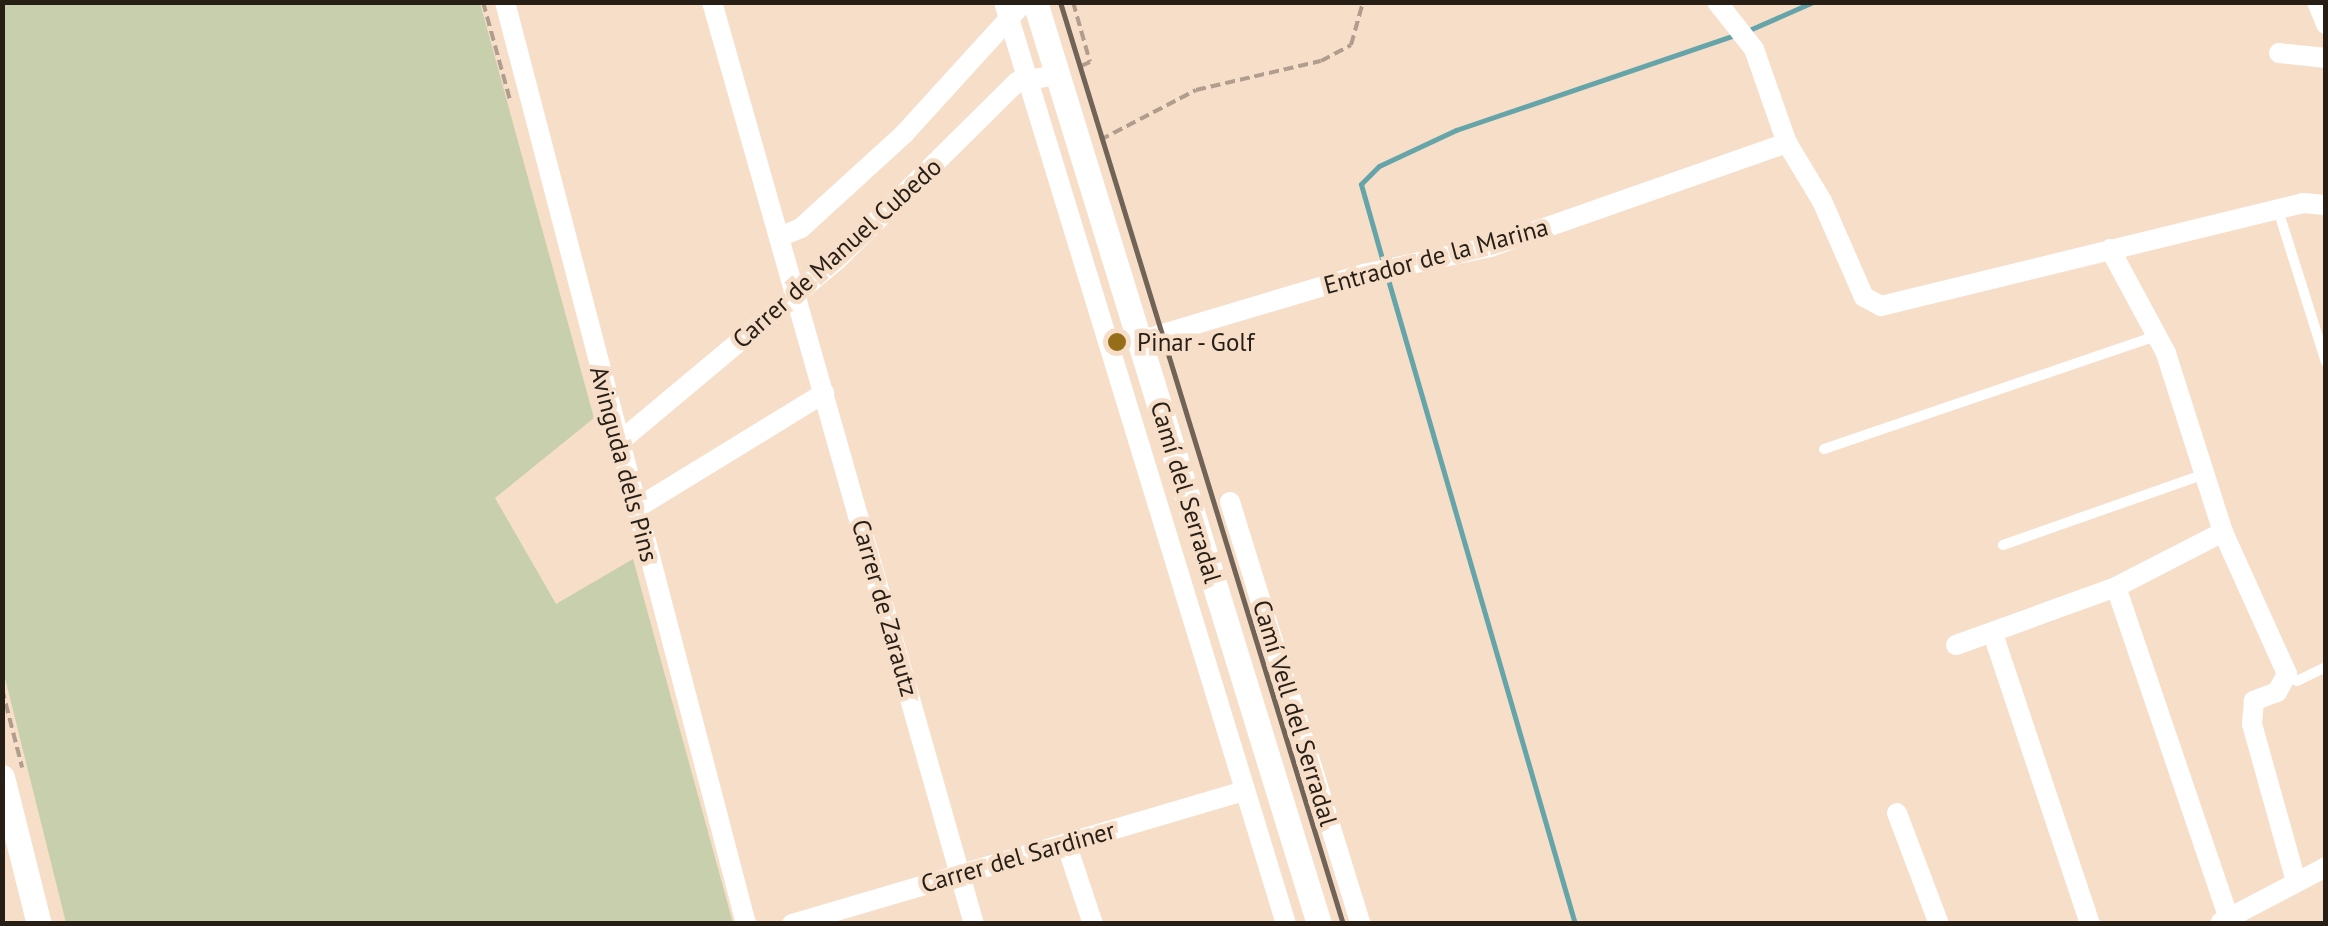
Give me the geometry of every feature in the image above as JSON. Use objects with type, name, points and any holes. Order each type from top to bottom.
[{"type":"street","name":"Avinguda dels Pins","points":[[505,2],[746,924]]},
{"type":"street","name":"Carrer de Zarautz","points":[[712,2],[974,924]]},
{"type":"street","name":"Carrer de Manuel Cubedo","points":[[779,237],[801,228],[904,134],[1006,11],[1024,2]]},
{"type":"street","name":"Camí del Serradal","points":[[1035,2],[1319,924]]},
{"type":"street","points":[[1717,2],[1754,50],[1787,144],[1822,201],[1864,297],[1881,306],[2278,209],[2326,206]]},
{"type":"street","points":[[2317,2],[2326,24]]},
{"type":"street","name":"Camí del Serradal","points":[[1006,11],[1286,924]]},
{"type":"street","points":[[2278,53],[2326,58]]},
{"type":"street","points":[[1026,76],[1057,75]]},
{"type":"street","name":"Carrer de Manuel Cubedo","points":[[618,443],[924,181],[1026,76]]},
{"type":"street","name":"Entrador de la Marina","points":[[1139,341],[1364,274],[1490,247],[1787,144]]},
{"type":"street","points":[[2110,248],[2155,336],[2224,532],[2287,674],[2277,692],[2254,701],[2252,724],[2296,882]]},
{"type":"street","points":[[635,510],[824,393]]},
{"type":"street","name":"Camí Vell del Serradal","points":[[1230,502],[1360,924]]},
{"type":"street","points":[[1956,645],[2116,588],[2224,532]]},
{"type":"street","points":[[2116,588],[2224,921],[2326,867]]},
{"type":"street","points":[[1993,634],[2090,924]]},
{"type":"street","points":[[2,778],[39,924]]},
{"type":"street","name":"Carrer del Sardiner","points":[[792,924],[1245,791]]},
{"type":"street","points":[[1897,814],[1939,924]]},
{"type":"street","points":[[1066,843],[1093,924]]},
{"type":"lane","points":[[2278,209],[2326,362]]},
{"type":"lane","points":[[1824,450],[2155,336]]},
{"type":"lane","points":[[2003,545],[2206,474]]},
{"type":"lane","points":[[2287,674],[2297,681],[2326,667]]},
{"type":"path","points":[[1057,75],[1090,62],[1073,2]]},
{"type":"path","points":[[1080,148],[1196,90],[1321,61],[1351,45],[1364,2]]},
{"type":"green space","points":[[2,3],[480,3],[594,418],[495,498],[556,604],[633,559],[733,923],[66,923],[3,670]]},
{"type":"waterway","points":[[1747,31],[1813,2]]},
{"type":"waterway","points":[[1383,262],[1361,184],[1379,166],[1456,130],[1735,35]]},
{"type":"waterway","points":[[1387,276],[1575,924]]},
{"type":"railway","points":[[1060,2],[1343,924]]},
{"type":"place","name":"Pinar - Golf","points":[[1117,342]]}]
